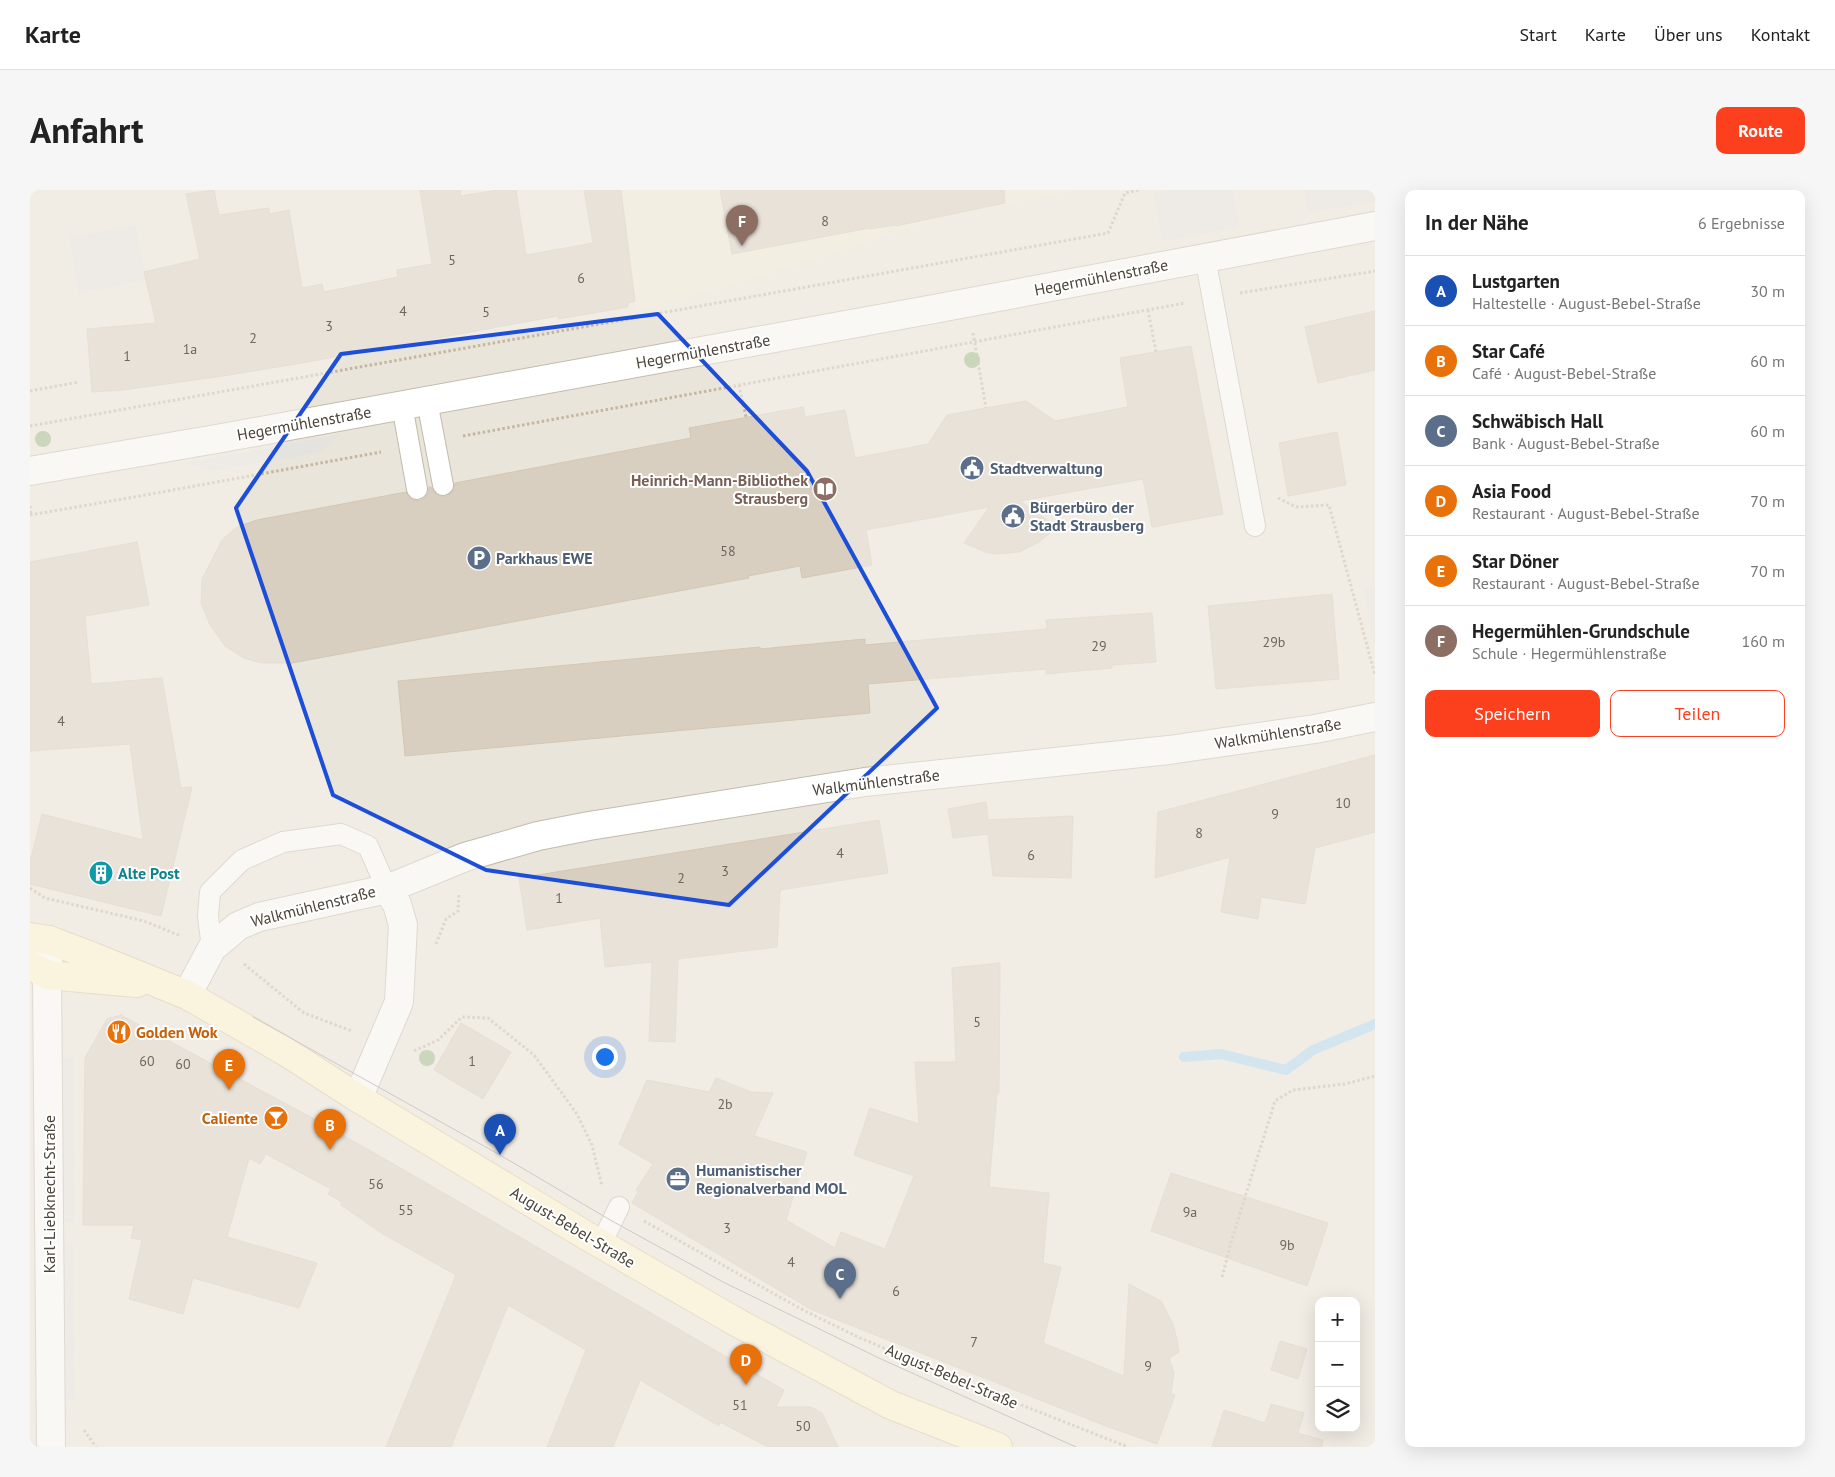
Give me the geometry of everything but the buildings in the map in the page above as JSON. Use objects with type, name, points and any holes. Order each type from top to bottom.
[{"type":"street","name":"Hegermühlenstraße","points":[[30,471],[414,403],[1375,226]]},
{"type":"street","name":"Walkmühlenstraße","points":[[187,996],[212,948],[238,926],[259,917],[387,889],[465,857],[538,836],[589,826],[865,782],[1169,750],[1315,729],[1375,717]]},
{"type":"street","name":"Walkmühlenstraße","points":[[358,1098],[399,1002],[403,925],[397,904],[387,889]]},
{"type":"street","name":"August-Bebel-Straße","points":[[36,933],[187,996],[283,1050],[358,1098],[601,1244],[738,1323],[892,1405],[998,1447]]},
{"type":"street","name":"Karl-Liebknecht-Straße","points":[[36,933],[51,1447]]},
{"type":"street","name":"August-Bebel-Straße","points":[[36,972],[160,985]]},
{"type":"lane","points":[[1205,257],[1255,526]]},
{"type":"lane","points":[[414,403],[435,442],[443,485]]},
{"type":"lane","points":[[414,403],[410,446],[418,490]]},
{"type":"lane","points":[[212,948],[208,916],[210,892],[242,860],[283,842],[341,834],[368,846],[387,889]]},
{"type":"lane","points":[[601,1244],[619,1207]]},
{"type":"path","points":[[30,426],[1108,233],[1125,193],[1139,190]]},
{"type":"path","points":[[435,442],[1212,298],[1375,271]]},
{"type":"path","points":[[968,302],[986,408]]},
{"type":"path","points":[[1148,310],[1156,352]]},
{"type":"path","points":[[30,391],[79,382]]},
{"type":"path","points":[[739,385],[746,418]]},
{"type":"path","points":[[30,506],[30,515],[410,446]]},
{"type":"path","points":[[1248,484],[1296,507],[1328,504],[1375,675]]},
{"type":"path","points":[[434,951],[446,919],[458,911],[459,888]]},
{"type":"path","name":"August-Bebel-Straße","points":[[413,1043],[412,1052],[438,1040],[462,1017],[488,1018],[534,1055],[577,1114],[592,1145],[604,1192],[619,1207],[803,1310],[858,1337],[991,1393],[1128,1447]]},
{"type":"path","points":[[1222,1277],[1275,1101],[1293,1090],[1345,1084],[1375,1076]]},
{"type":"highlighted area","points":[[658,314],[807,471],[937,708],[729,905],[486,870],[333,795],[236,508],[341,354]]},
{"type":"shaded area","points":[[30,190],[1375,190],[1375,1447],[30,1447]]},
{"type":"shaded area","points":[[621,190],[1080,190],[946,216],[765,275],[637,311]]},
{"type":"shaded area","points":[[1172,190],[1233,190],[1239,227],[1162,241],[1154,193]]},
{"type":"shaded area","points":[[1304,190],[1375,190],[1375,201],[1308,213]]},
{"type":"shaded area","points":[[135,225],[146,280],[79,293],[69,238]]},
{"type":"shaded area","points":[[342,434],[319,453],[211,471],[187,463]]},
{"type":"shaded area","points":[[1375,587],[1375,645],[1364,589]]},
{"type":"shaded area","points":[[61,1058],[73,1058],[75,1223],[63,1223]]},
{"type":"shaded area","points":[[62,1244],[73,1244],[75,1400],[62,1401]]},
{"type":"waterway","points":[[1184,1057],[1221,1054],[1286,1070],[1313,1050],[1375,1024]]},
{"type":"tram line","points":[[253,1017],[723,1282],[881,1359],[1076,1447]]},
{"type":"place","name":"Hegermühlen-Grundschule","points":[[742,246]]},
{"type":"place","name":"Stadtverwaltung","points":[[972,468]]},
{"type":"place","name":"Heinrich-Mann-Bibliothek Strausberg","points":[[825,489]]},
{"type":"place","name":"Bürgerbüro der Stadt Strausberg","points":[[1013,516]]},
{"type":"place","name":"Parkhaus EWE","points":[[479,558]]},
{"type":"place","name":"Alte Post","points":[[101,873]]},
{"type":"place","name":"Golden Wok","points":[[119,1032]]},
{"type":"place","name":"Star Döner","points":[[229,1090]]},
{"type":"place","name":"Caliente","points":[[276,1118]]},
{"type":"place","name":"Star Café","points":[[330,1150]]},
{"type":"place","name":"Lustgarten","points":[[500,1155]]},
{"type":"place","name":"Humanistischer Regionalverband MOL","points":[[678,1179]]},
{"type":"place","name":"Schwäbisch Hall","points":[[840,1299]]},
{"type":"place","name":"Asia Food","points":[[746,1385]]}]
